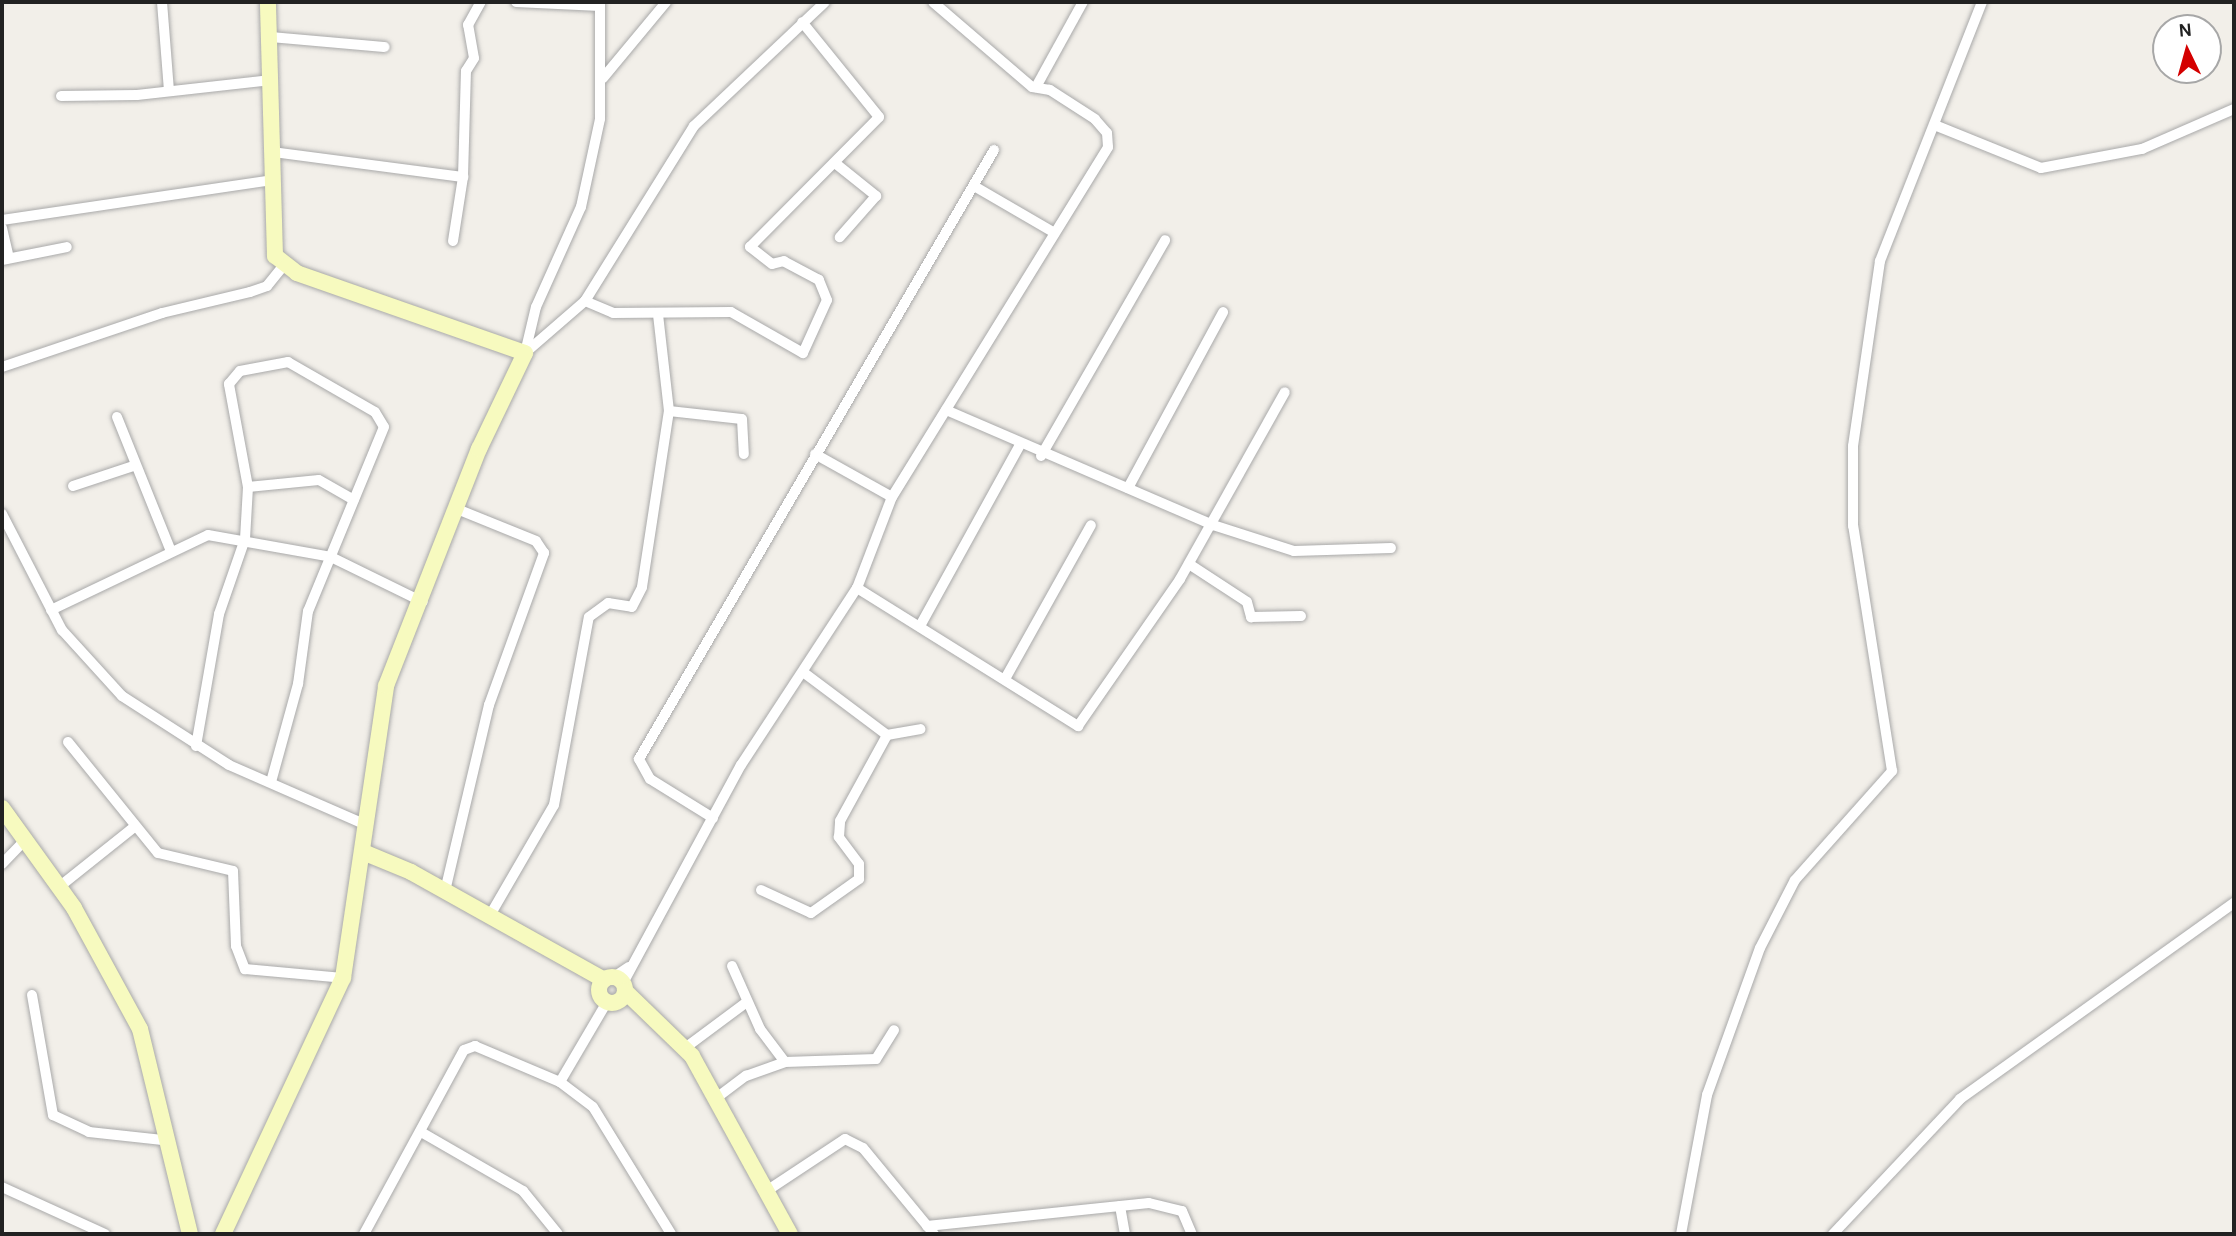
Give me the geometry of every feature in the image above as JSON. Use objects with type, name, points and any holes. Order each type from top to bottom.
[{"type":"street","points":[[162,2],[169,91]]},
{"type":"street","points":[[268,2],[273,152],[272,244],[284,265],[525,353]]},
{"type":"street","points":[[453,241],[463,177],[466,71],[475,37],[468,25],[481,2]]},
{"type":"street","points":[[223,1234],[343,978],[386,686],[423,601],[457,509],[525,353],[536,307],[580,207],[603,78],[600,4],[516,2]]},
{"type":"street","points":[[603,78],[666,2]]},
{"type":"street","points":[[525,353],[585,302],[694,126],[824,2]]},
{"type":"street","points":[[560,1082],[632,965],[713,818],[857,588],[892,497],[1054,232],[1102,161],[1107,133],[1084,112],[1036,87],[933,2]]},
{"type":"street","points":[[1036,87],[1083,2]]},
{"type":"street","points":[[1681,1234],[1707,1095],[1760,948],[1795,880],[1892,771],[1853,526],[1853,446],[1880,261],[1937,126],[1982,2]]},
{"type":"street","points":[[585,302],[612,313],[658,315],[731,312],[803,353],[827,300],[819,280],[784,261],[772,264],[750,247],[879,117],[802,22]]},
{"type":"street","points":[[270,37],[385,47]]},
{"type":"street","points":[[61,96],[169,91],[271,80]]},
{"type":"street","points":[[1937,126],[2040,168],[2142,149],[2234,109]]},
{"type":"street","points":[[713,818],[650,779],[639,760],[994,150]]},
{"type":"street","points":[[273,152],[463,177]]},
{"type":"street","points":[[835,163],[876,196],[840,237]]},
{"type":"street","points":[[2,220],[272,180]]},
{"type":"street","points":[[974,186],[1054,232]]},
{"type":"street","points":[[2,228],[6,259],[68,247]]},
{"type":"street","points":[[1041,456],[1165,240]]},
{"type":"street","points":[[2,368],[162,313],[267,286],[284,265]]},
{"type":"street","points":[[1128,488],[1223,312]]},
{"type":"street","points":[[488,917],[554,806],[589,617],[608,603],[632,607],[642,587],[669,411],[658,315]]},
{"type":"street","points":[[196,746],[219,614],[245,539],[248,487],[229,384],[240,371],[288,362],[374,412],[384,427],[308,611],[298,684],[271,782]]},
{"type":"street","points":[[857,588],[1005,679],[1063,721],[1086,722],[1213,525],[1285,392]]},
{"type":"street","points":[[946,410],[1041,456],[1128,488],[1213,525],[1294,551],[1391,548]]},
{"type":"street","points":[[669,411],[742,419],[744,454]]},
{"type":"street","points":[[117,416],[171,551]]},
{"type":"street","points":[[920,626],[1019,447]]},
{"type":"street","points":[[815,454],[892,497]]},
{"type":"street","points":[[73,486],[136,465]]},
{"type":"street","points":[[248,487],[318,480],[354,500]]},
{"type":"street","points":[[445,891],[489,705],[544,553],[536,541],[457,509]]},
{"type":"street","points":[[2,514],[51,610],[122,696],[196,746],[364,824]]},
{"type":"street","points":[[1005,679],[1091,525]]},
{"type":"street","points":[[51,610],[208,535],[245,539],[331,557],[423,601]]},
{"type":"street","points":[[1189,564],[1247,602],[1251,617],[1301,616]]},
{"type":"street","points":[[803,672],[887,735],[920,729]]},
{"type":"street","points":[[761,890],[811,913],[859,879],[859,864],[839,837],[839,821],[887,735]]},
{"type":"street","points":[[68,742],[133,828],[158,853],[233,871],[236,946],[250,973],[343,978]]},
{"type":"street","points":[[2,808],[22,843],[59,887],[140,1029],[163,1140],[190,1234]]},
{"type":"street","points":[[59,887],[133,828]]},
{"type":"street","points":[[2,864],[22,843]]},
{"type":"street","points":[[363,852],[445,891],[616,991],[685,1048],[790,1234]]},
{"type":"street","points":[[1833,1234],[1960,1099],[2234,903]]},
{"type":"street","points":[[732,966],[747,1002],[785,1062]]},
{"type":"street","points":[[32,995],[52,1115],[89,1132],[163,1140]]},
{"type":"street","points":[[685,1048],[747,1002]]},
{"type":"street","points":[[715,1099],[746,1076],[785,1062],[876,1059],[894,1030]]},
{"type":"street","points":[[364,1234],[469,1047],[496,1051],[560,1082],[609,1129],[671,1234]]},
{"type":"street","points":[[421,1132],[523,1191],[558,1234]]},
{"type":"street","points":[[765,1192],[845,1139],[863,1148],[930,1230],[1120,1206],[1168,1205],[1182,1211],[1192,1234]]},
{"type":"street","points":[[2,1187],[105,1234]]},
{"type":"street","points":[[1120,1206],[1125,1234]]}]
